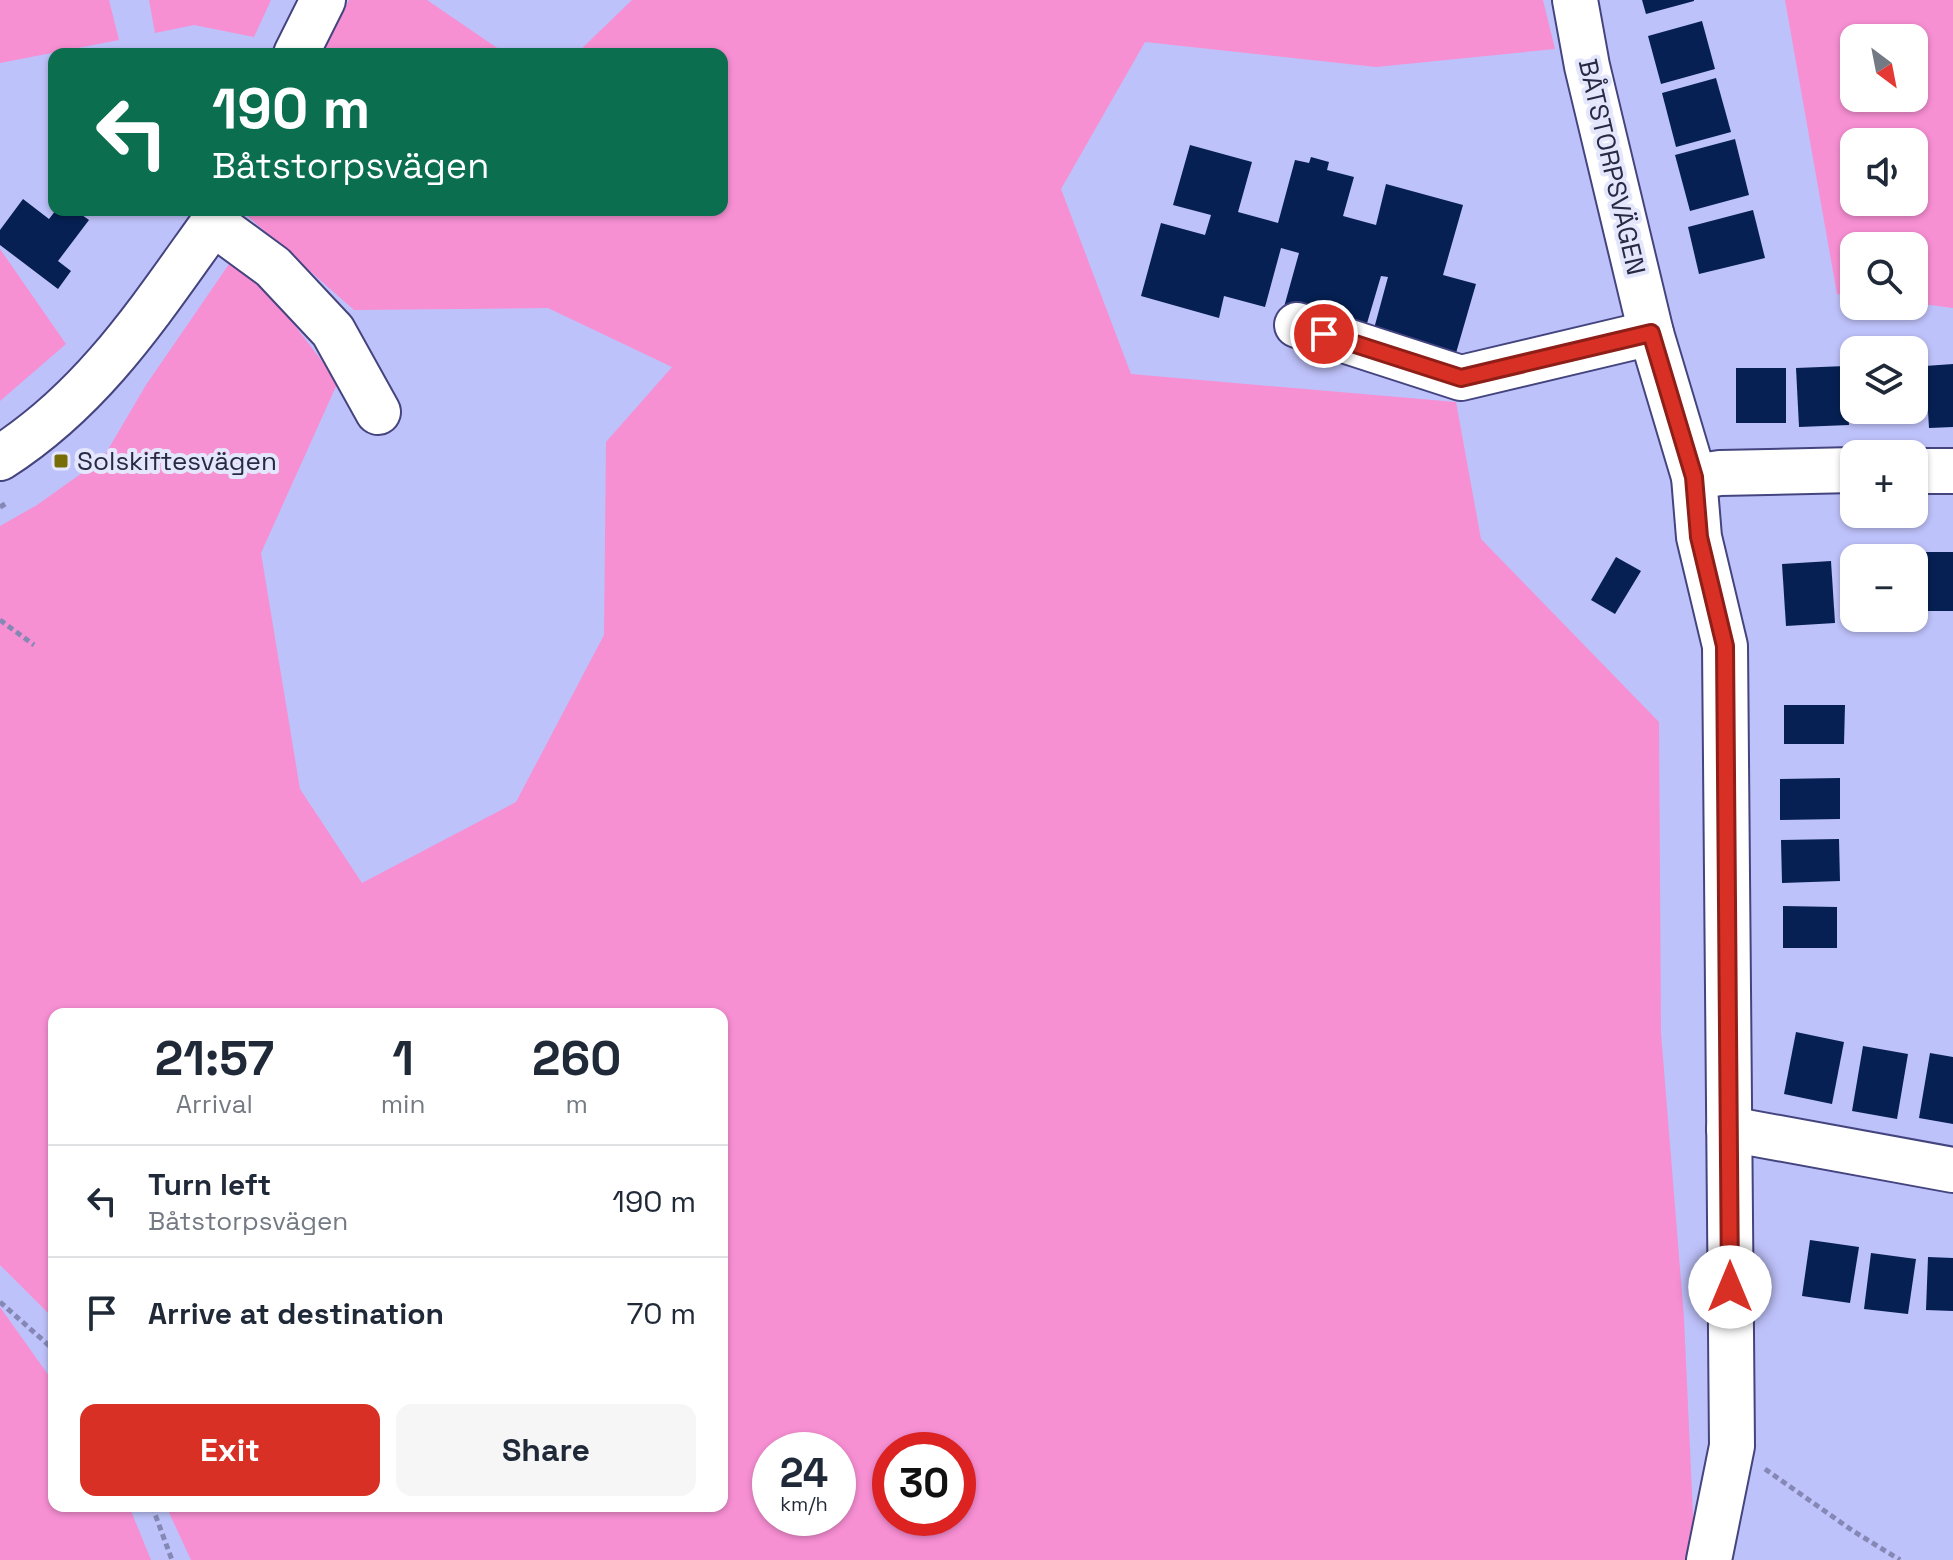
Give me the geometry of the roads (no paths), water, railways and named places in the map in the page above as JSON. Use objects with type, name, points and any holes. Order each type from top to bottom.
[{"type":"street","points":[[299,48],[323,0]]},
{"type":"street","name":"BÅTSTORPSVÄGEN","points":[[1575,0],[1587,66],[1651,333],[1694,477],[1699,537],[1725,646],[1732,1446],[1709,1560]]},
{"type":"street","points":[[0,458],[82,394],[130,340],[216,217],[273,267],[333,331],[378,412]]},
{"type":"street","points":[[1297,325],[1461,378],[1651,333]]},
{"type":"street","points":[[1694,477],[1735,472],[1840,470]]},
{"type":"street","points":[[1928,471],[1953,471]]},
{"type":"street","points":[[1729,1129],[1953,1170]]},
{"type":"place","name":"Solskiftesvägen","points":[[61,461]]}]
